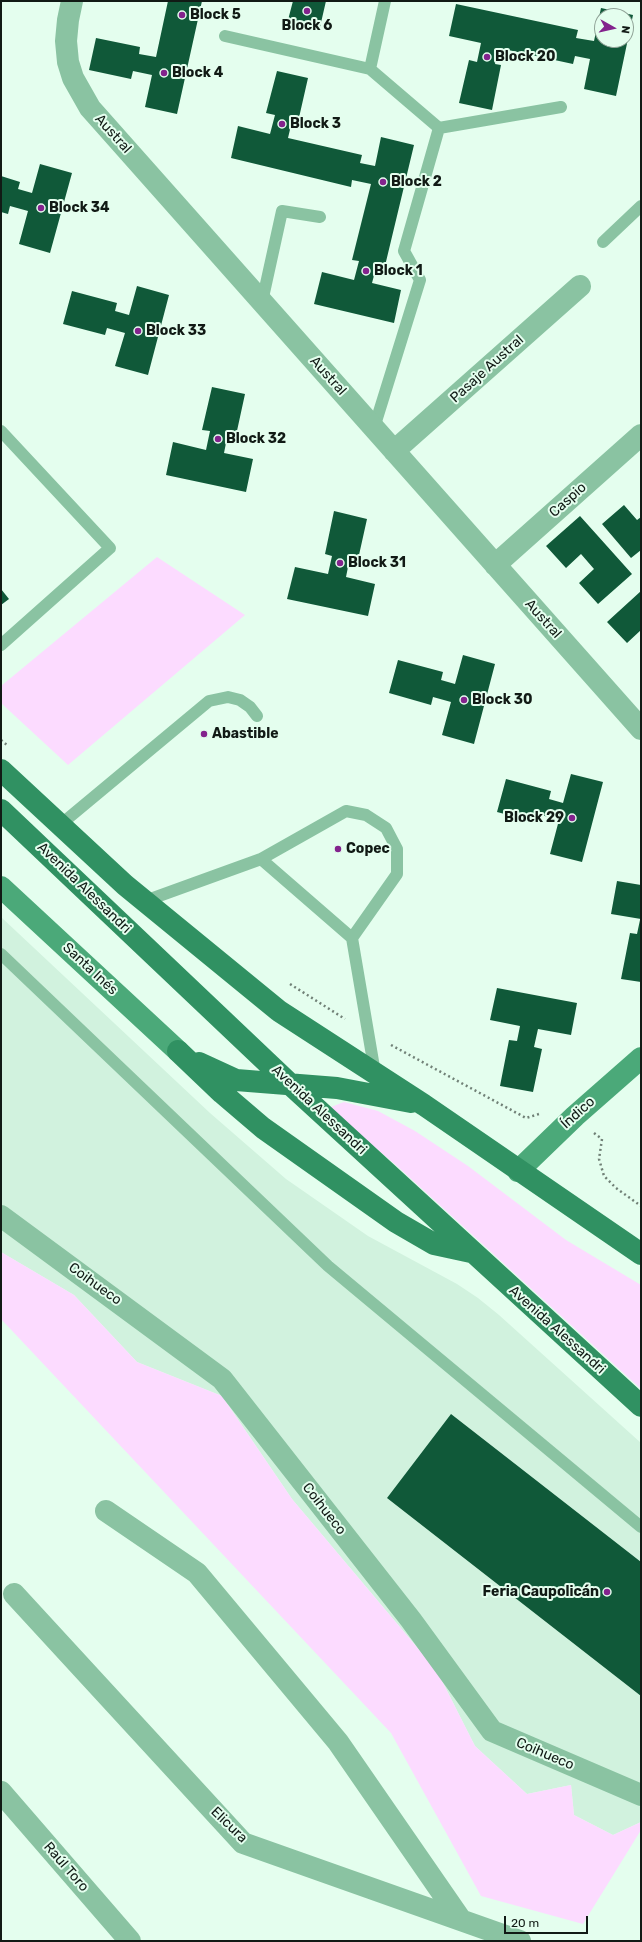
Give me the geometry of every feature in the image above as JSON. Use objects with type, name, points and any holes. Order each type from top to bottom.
[{"type":"main road","name":"Avenida Alessandri","points":[[1,770],[125,885],[279,1011],[424,1105],[518,1171],[641,1254]]},
{"type":"main road","name":"Avenida Alessandri","points":[[1,810],[292,1086],[471,1252],[641,1406]]},
{"type":"main road","name":"Santa Inés","points":[[1,887],[178,1051]]},
{"type":"main road","points":[[178,1051],[236,1080],[292,1086],[337,1088],[424,1105]]},
{"type":"main road","points":[[178,1051],[222,1093],[263,1128],[396,1222],[434,1244],[471,1252]]},
{"type":"main road","name":"Índico","points":[[518,1171],[575,1116],[641,1058]]},
{"type":"street","name":"Austral","points":[[72,1],[66,41],[68,62],[80,94],[90,108],[495,565],[639,724]]},
{"type":"street","name":"Pasaje Austral","points":[[394,451],[580,286]]},
{"type":"street","name":"Caspio","points":[[495,565],[641,435]]},
{"type":"street","name":"Coihueco","points":[[1,1216],[222,1379],[411,1620],[492,1732],[641,1796]]},
{"type":"street","points":[[106,1511],[197,1573],[338,1742],[461,1920]]},
{"type":"street","name":"Elicura","points":[[14,1594],[243,1843],[520,1941]]},
{"type":"street","name":"Raúl Toro","points":[[1,1792],[130,1941]]},
{"type":"lane","points":[[370,69],[384,1]]},
{"type":"lane","points":[[225,36],[370,69],[439,128]]},
{"type":"lane","points":[[439,128],[561,107]]},
{"type":"lane","points":[[374,428],[420,280],[404,251],[439,128]]},
{"type":"lane","points":[[603,242],[641,206]]},
{"type":"lane","points":[[262,302],[282,211],[320,217]]},
{"type":"lane","points":[[1,431],[110,548],[1,644]]},
{"type":"lane","points":[[60,825],[209,701],[228,697],[240,700],[250,707],[257,716]]},
{"type":"lane","points":[[145,901],[261,858],[346,811],[366,815],[386,828],[397,849],[397,874],[352,938]]},
{"type":"lane","points":[[261,858],[352,938],[375,1073]]},
{"type":"lane","points":[[1,954],[328,1266],[641,1527]]},
{"type":"path","points":[[1,740],[12,750]]},
{"type":"path","points":[[283,980],[368,1032],[526,1118],[553,1110],[575,1116],[602,1140],[599,1158],[604,1176],[616,1188],[641,1206]]},
{"type":"shaded area","points":[[157,557],[245,615],[68,765],[1,703],[1,686]]},
{"type":"shaded area","points":[[1,917],[210,1113],[286,1179],[368,1236],[457,1284],[478,1298],[499,1315],[641,1443],[641,1822],[613,1835],[574,1815],[571,1785],[527,1794],[475,1746],[437,1671],[292,1499],[222,1396],[137,1362],[74,1295],[1,1252]]},
{"type":"shaded area","points":[[344,1102],[378,1111],[415,1131],[468,1166],[566,1240],[641,1285],[641,1389],[397,1166],[338,1116],[331,1107]]},
{"type":"shaded area","points":[[1,1252],[74,1295],[137,1362],[222,1396],[292,1499],[437,1671],[475,1746],[527,1794],[571,1785],[574,1815],[613,1835],[641,1822],[641,1830],[583,1924],[481,1896],[391,1733],[1,1319]]},
{"type":"building","name":"Block 4","points":[[168,1],[202,1],[177,114],[145,107],[152,75],[133,71],[131,79],[89,70],[96,38],[140,47],[139,54],[156,57]]},
{"type":"building","name":"Block 6","points":[[293,1],[326,1],[320,27],[288,20]]},
{"type":"building","points":[[456,4],[578,30],[576,38],[594,41],[594,48],[626,48],[616,96],[584,89],[590,59],[575,56],[573,64],[499,48],[495,64],[501,65],[492,110],[459,103],[469,60],[477,62],[481,43],[449,36]]},
{"type":"building","points":[[277,71],[308,78],[298,122],[292,121],[288,138],[362,155],[360,163],[375,166],[381,137],[414,145],[384,270],[376,268],[372,283],[401,290],[394,323],[314,304],[322,272],[354,280],[359,261],[352,260],[371,184],[352,180],[351,187],[231,158],[238,126],[270,134],[275,115],[266,113]]},
{"type":"building","name":"Block 34","points":[[40,164],[72,173],[50,253],[19,244],[28,211],[10,206],[8,214],[1,212],[1,176],[20,182],[18,189],[32,193]]},
{"type":"building","name":"Block 33","points":[[137,286],[169,295],[148,375],[115,366],[125,333],[107,328],[105,335],[63,324],[72,291],[117,303],[115,311],[129,315]]},
{"type":"building","name":"Block 32","points":[[212,387],[245,394],[235,440],[227,438],[224,453],[253,459],[246,492],[166,475],[173,442],[206,450],[210,431],[202,430]]},
{"type":"building","points":[[624,505],[637,520],[641,517],[641,550],[631,558],[602,524]]},
{"type":"building","name":"Block 31","points":[[334,511],[367,519],[357,564],[349,562],[346,577],[375,584],[368,616],[287,599],[295,567],[328,574],[332,556],[325,554]]},
{"type":"building","points":[[580,516],[632,574],[598,604],[579,583],[594,569],[581,554],[566,568],[546,546]]},
{"type":"building","points":[[1,589],[9,599],[1,605]]},
{"type":"building","points":[[641,591],[641,630],[627,643],[607,622]]},
{"type":"building","name":"Block 30","points":[[463,655],[495,664],[474,744],[442,735],[451,702],[433,697],[431,705],[389,693],[398,660],[443,672],[441,680],[455,684]]},
{"type":"building","name":"Block 29","points":[[571,774],[603,782],[582,862],[550,854],[559,820],[541,815],[539,823],[497,812],[506,779],[551,791],[549,799],[563,803]]},
{"type":"building","points":[[617,881],[641,885],[641,919],[611,914]]},
{"type":"building","points":[[640,920],[641,982],[621,979],[630,933],[637,934]]},
{"type":"building","points":[[497,988],[577,1003],[571,1035],[538,1029],[534,1047],[542,1049],[533,1092],[500,1086],[509,1040],[517,1041],[520,1026],[490,1020]]},
{"type":"building","points":[[451,1414],[641,1562],[641,1696],[387,1498]]},
{"type":"place","name":"Block 6","points":[[307,11]]},
{"type":"place","name":"Block 5","points":[[182,15]]},
{"type":"place","name":"Block 20","points":[[487,57]]},
{"type":"place","name":"Block 4","points":[[164,73]]},
{"type":"place","name":"Block 3","points":[[282,124]]},
{"type":"place","name":"Block 2","points":[[383,182]]},
{"type":"place","name":"Block 34","points":[[41,208]]},
{"type":"place","name":"Block 1","points":[[366,271]]},
{"type":"place","name":"Block 33","points":[[138,331]]},
{"type":"place","name":"Block 32","points":[[218,439]]},
{"type":"place","name":"Block 31","points":[[340,563]]},
{"type":"place","name":"Block 30","points":[[464,700]]},
{"type":"place","name":"Abastible","points":[[204,734]]},
{"type":"place","name":"Block 29","points":[[572,818]]},
{"type":"place","name":"Copec","points":[[338,849]]},
{"type":"place","name":"Feria Caupolicán","points":[[607,1592]]}]
